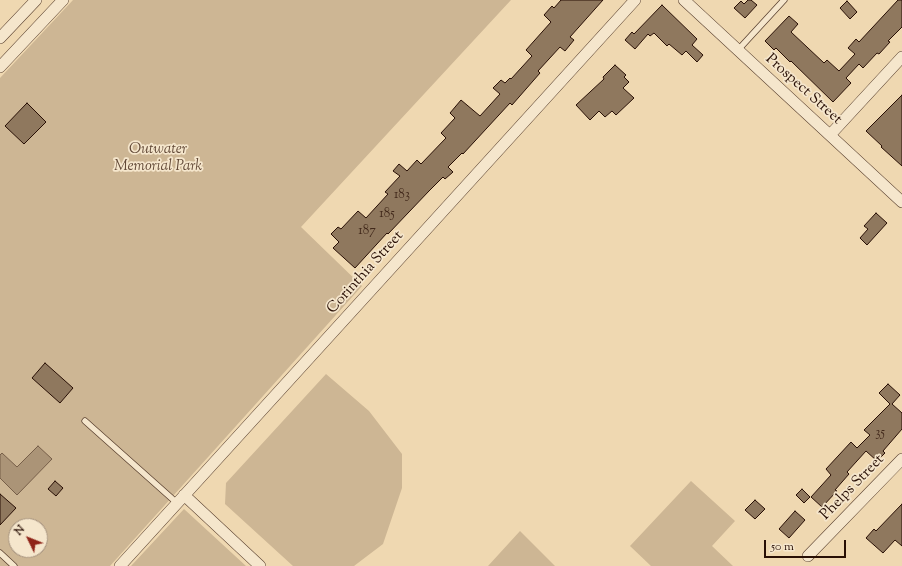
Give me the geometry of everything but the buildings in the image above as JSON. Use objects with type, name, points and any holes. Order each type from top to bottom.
[{"type":"street","points":[[0,38],[36,0]]},
{"type":"street","points":[[0,67],[63,0]]},
{"type":"street","name":"Corinthia Street","points":[[120,566],[636,0]]},
{"type":"street","name":"Prospect Street","points":[[684,0],[902,202]]},
{"type":"street","points":[[830,134],[902,57]]},
{"type":"street","name":"Phelps Street","points":[[808,556],[902,459]]},
{"type":"street","points":[[180,499],[260,566]]},
{"type":"lane","points":[[738,50],[784,0]]},
{"type":"lane","points":[[85,421],[180,499]]},
{"type":"lane","points":[[0,553],[14,566]]},
{"type":"green space","name":"Outwater Memorial Park","points":[[73,0],[511,0],[301,227],[362,286],[110,566],[0,566],[0,78]]},
{"type":"green space","points":[[326,374],[369,411],[402,454],[402,488],[383,544],[354,566],[293,566],[225,504],[226,483]]},
{"type":"green space","points":[[691,481],[735,521],[712,546],[733,566],[651,566],[630,546]]},
{"type":"green space","points":[[184,509],[246,566],[131,566]]},
{"type":"green space","points":[[520,531],[555,566],[488,566]]},
{"type":"shaded area","points":[[38,446],[52,459],[17,495],[0,478],[0,455],[2,453],[17,467]]}]
